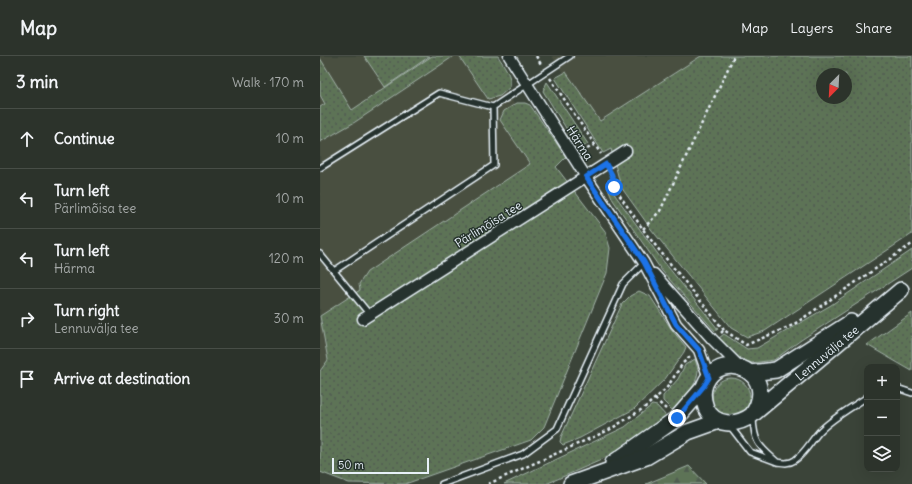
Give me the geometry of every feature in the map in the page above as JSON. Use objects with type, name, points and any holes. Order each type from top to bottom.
[{"type":"main road","name":"Lennuvälja tee","points":[[595,475],[677,418],[715,371],[732,366],[746,370],[776,370],[906,286]]},
{"type":"main road","name":"Lennuvälja tee","points":[[571,484],[646,457],[688,432],[724,422],[741,422],[752,415],[906,286]]},
{"type":"main road","points":[[746,370],[756,380],[760,389],[758,407],[752,415]]},
{"type":"main road","points":[[706,382],[703,394],[704,403],[707,410],[712,416],[724,422]]},
{"type":"street","name":"Härma","points":[[509,56],[586,177],[644,262],[676,324],[699,350],[706,382]]},
{"type":"street","name":"Pärlimõisa tee","points":[[367,317],[626,151]]},
{"type":"street","name":"Härma","points":[[644,262],[712,339],[746,370]]},
{"type":"lane","points":[[320,168],[439,93],[493,107],[570,56]]},
{"type":"lane","points":[[334,271],[494,166],[493,107]]},
{"type":"lane","points":[[320,254],[367,317]]},
{"type":"lane","points":[[442,484],[523,454],[557,429],[623,284],[644,262]]},
{"type":"lane","points":[[900,389],[912,393]]},
{"type":"lane","points":[[724,422],[750,452],[786,464],[794,461],[803,453],[820,431],[864,399]]},
{"type":"lane","points":[[752,415],[754,430],[759,445],[777,462]]},
{"type":"path","points":[[536,56],[606,164],[612,175],[614,187],[643,229],[724,330]]},
{"type":"path","points":[[643,229],[660,211],[734,56]]},
{"type":"path","points":[[584,150],[594,145]]},
{"type":"path","points":[[655,399],[669,412]]},
{"type":"shaded area","points":[[320,56],[482,56],[553,162],[321,316],[328,360],[320,371]]},
{"type":"shaded area","points":[[552,56],[722,56],[602,134]]},
{"type":"green space","points":[[364,56],[430,56],[385,87]]},
{"type":"green space","points":[[432,56],[454,56],[355,122],[320,142],[320,107],[325,104],[320,95],[320,58],[352,110]]},
{"type":"green space","points":[[459,56],[498,56],[509,75],[510,87],[500,96],[488,99]]},
{"type":"green space","points":[[701,56],[912,56],[912,234],[765,331],[747,337],[731,328],[651,229],[621,187],[611,149],[603,153],[555,78],[566,72],[600,121]]},
{"type":"green space","points":[[547,82],[588,144],[582,147],[574,141],[543,91]]},
{"type":"green space","points":[[517,103],[525,103],[530,105],[566,157],[556,167],[605,231],[610,248],[607,273],[544,427],[531,440],[405,484],[349,483],[320,472],[320,371],[328,360],[320,316],[360,290],[359,284],[367,272],[530,164],[500,120],[504,111]]},
{"type":"green space","points":[[609,179],[615,195],[660,257],[718,329],[715,331],[662,271],[613,200],[608,188]]},
{"type":"green space","points":[[912,250],[912,268],[801,340],[774,360],[752,363],[738,358],[719,338],[724,334],[747,349],[757,348],[831,305]]},
{"type":"green space","points":[[639,291],[650,296],[672,330],[686,347],[684,352],[665,379],[634,409],[580,438],[563,445],[560,442],[561,437],[622,304],[630,296]]},
{"type":"green space","points":[[912,313],[912,371],[867,345]]},
{"type":"green space","points":[[695,359],[698,369],[693,387],[672,410],[663,401],[663,396],[678,379],[685,365]]},
{"type":"green space","points":[[727,378],[735,378],[745,383],[749,390],[749,404],[745,411],[735,416],[727,416],[717,411],[715,408],[712,401],[712,393],[717,383],[720,381]]},
{"type":"green space","points":[[652,405],[657,406],[666,416],[637,439],[599,461],[546,484],[504,484],[625,427]]},
{"type":"green space","points":[[689,466],[706,484],[646,484]]},
{"type":"route","points":[[614,187],[612,175],[606,164],[586,177],[644,262],[676,324],[699,350],[709,378],[677,418]]}]
